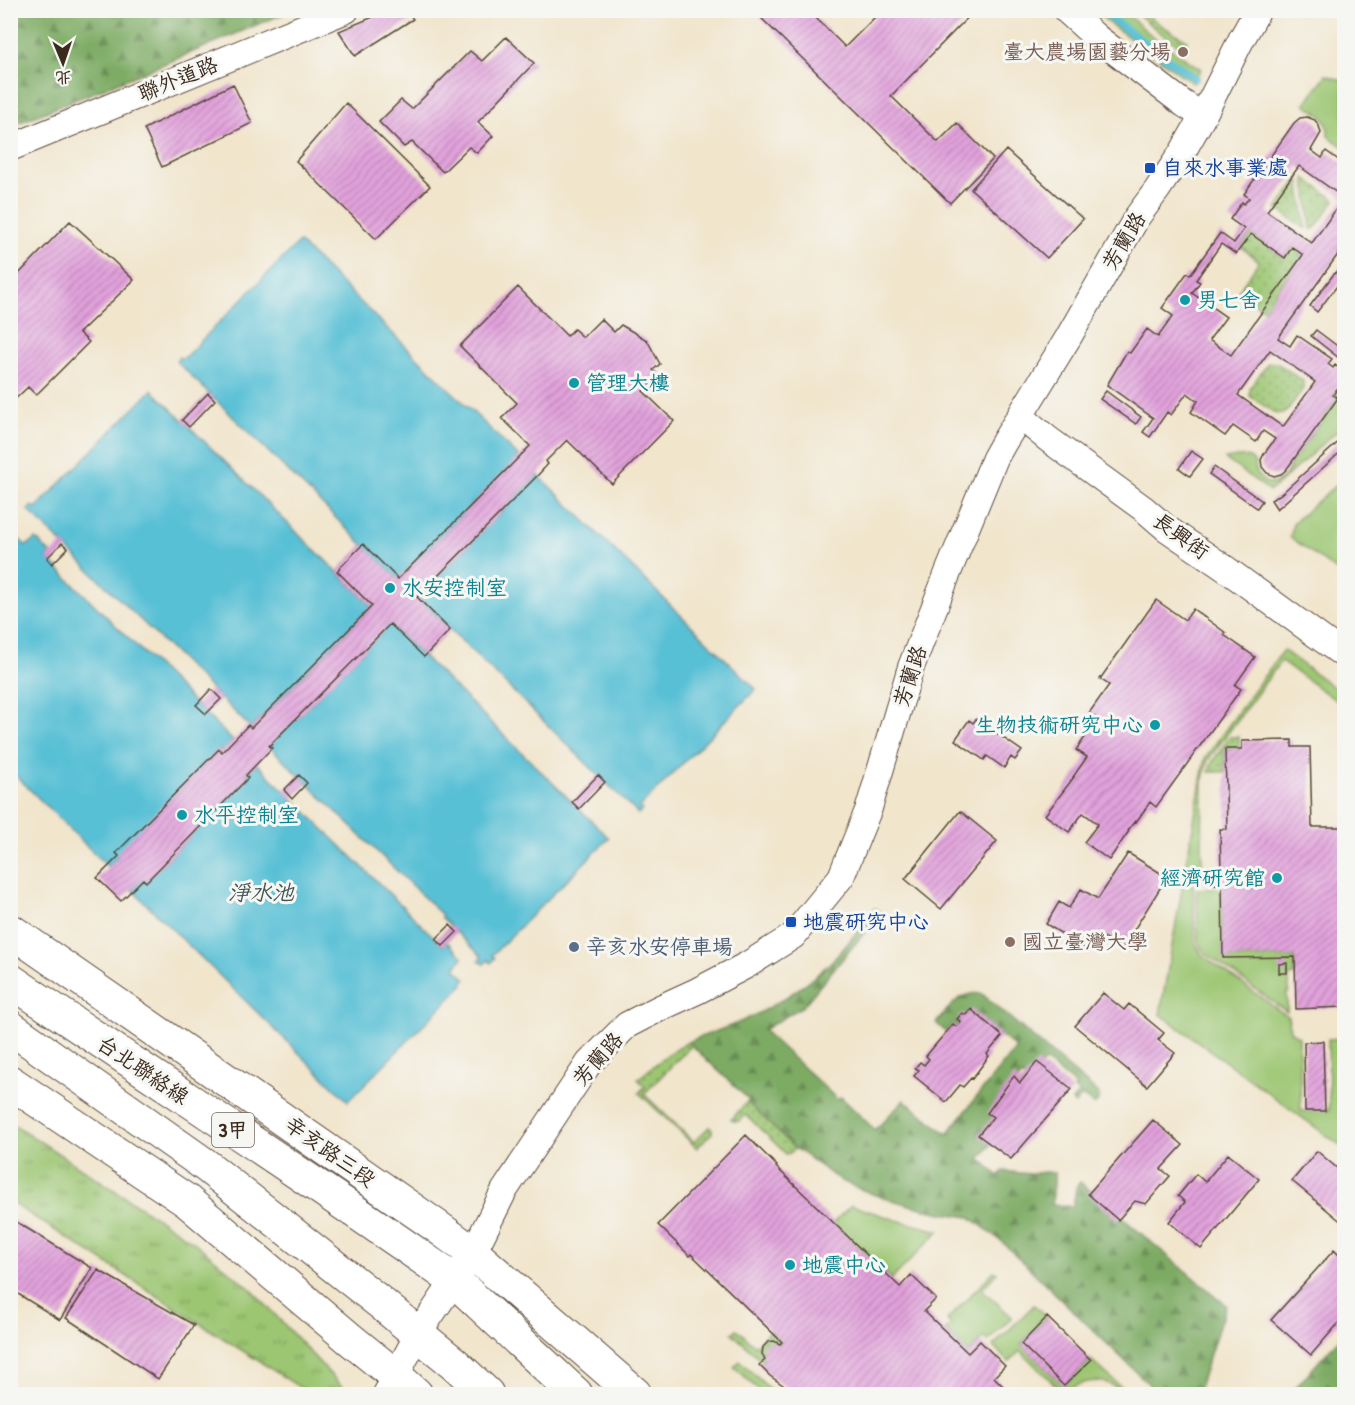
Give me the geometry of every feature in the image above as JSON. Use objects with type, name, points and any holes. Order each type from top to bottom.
[{"type":"main road","name":"辛亥路三段","points":[[10,930],[473,1253],[635,1395]]},
{"type":"main road","name":"台北聯絡線","points":[[10,980],[455,1281]]},
{"type":"main road","name":"台北聯絡線","points":[[10,1027],[204,1164],[382,1304],[455,1364],[486,1395]]},
{"type":"main road","points":[[10,1082],[187,1201],[342,1333],[400,1389]]},
{"type":"main road","points":[[455,1281],[576,1395]]},
{"type":"street","name":"聯外道路","points":[[10,148],[346,10]]},
{"type":"street","points":[[1066,10],[1096,37],[1203,116]]},
{"type":"street","name":"芳蘭路","points":[[400,1389],[418,1334],[473,1253],[504,1191],[589,1063],[627,1025],[747,965],[793,936],[841,877],[869,808],[911,666],[946,574],[995,458],[1064,345],[1137,217],[1176,162],[1203,116],[1258,10]]},
{"type":"street","name":"長興街","points":[[1020,416],[1166,528],[1344,655]]},
{"type":"green space","points":[[11,10],[290,10],[290,11],[11,126]]},
{"type":"green space","points":[[1095,11],[1123,11],[1157,40],[1201,69],[1193,83],[1110,24]]},
{"type":"green space","points":[[1134,11],[1143,11],[1162,26],[1187,40],[1182,48],[1158,31]]},
{"type":"green space","points":[[1326,75],[1344,81],[1344,147],[1328,136],[1325,120],[1305,104]]},
{"type":"green space","points":[[1299,178],[1306,229],[1277,209]]},
{"type":"green space","points":[[1305,178],[1335,200],[1315,228],[1311,229]]},
{"type":"green space","points":[[1251,234],[1284,258],[1292,247],[1303,255],[1264,309],[1238,292],[1259,261],[1241,247]]},
{"type":"green space","points":[[1268,363],[1277,363],[1303,381],[1303,389],[1286,412],[1276,414],[1250,396],[1250,388]]},
{"type":"green space","points":[[1344,384],[1344,425],[1270,491],[1225,459],[1246,457],[1252,459],[1257,473],[1265,482],[1280,481],[1338,398],[1333,395]]},
{"type":"green space","points":[[1344,478],[1344,576],[1290,537],[1293,523]]},
{"type":"green space","points":[[1283,650],[1344,695],[1344,706],[1281,661],[1208,760],[1203,778],[1202,866],[1193,866],[1195,943],[1202,955],[1288,1017],[1290,1031],[1299,1037],[1301,1111],[1329,1110],[1328,1039],[1344,1038],[1344,1148],[1160,1014],[1205,758]]},
{"type":"green space","points":[[1230,737],[1239,737],[1239,749],[1225,749],[1225,772],[1209,772],[1212,762]]},
{"type":"green space","points":[[1197,889],[1222,889],[1223,958],[1295,957],[1295,975],[1289,976],[1287,1012],[1201,948],[1198,942]]},
{"type":"green space","points":[[875,908],[881,913],[803,1006],[763,1030],[838,1100],[841,1097],[875,1130],[904,1100],[947,1134],[1016,1048],[971,1010],[958,1019],[961,1022],[957,1027],[953,1024],[946,1032],[936,1023],[961,997],[974,993],[982,994],[1098,1093],[1099,1098],[1094,1105],[1082,1096],[1075,1104],[1072,1101],[1079,1093],[1074,1089],[1076,1086],[1045,1061],[1028,1081],[1022,1076],[994,1108],[992,1143],[980,1159],[999,1176],[1003,1171],[1030,1174],[1055,1173],[1052,1204],[1073,1207],[1076,1187],[1080,1182],[1226,1305],[1197,1394],[1159,1394],[1001,1241],[970,1217],[936,1212],[906,1204],[875,1195],[841,1181],[795,1148],[688,1042],[753,1016],[804,984],[838,955]]},
{"type":"green space","points":[[688,1042],[692,1045],[644,1094],[694,1142],[709,1127],[712,1129],[712,1133],[697,1148],[639,1093],[645,1086],[638,1079],[663,1058]]},
{"type":"green space","points":[[747,1102],[795,1149],[786,1154],[747,1116],[739,1121],[731,1119]]},
{"type":"green space","points":[[10,1122],[194,1242],[252,1290],[343,1388],[340,1394],[310,1394],[11,1202]]},
{"type":"green space","points":[[851,1205],[939,1231],[892,1279],[833,1223]]},
{"type":"green space","points":[[994,1271],[997,1273],[982,1289],[1012,1317],[988,1341],[984,1337],[968,1353],[945,1331],[951,1325],[947,1320]]},
{"type":"green space","points":[[1034,1305],[1047,1317],[1021,1344],[1064,1386],[1091,1360],[1129,1394],[1100,1381],[1081,1384],[1063,1392],[1020,1351],[1009,1362],[993,1346]]},
{"type":"green space","points":[[737,1329],[755,1346],[770,1330],[782,1342],[765,1345],[763,1355],[765,1360],[763,1361],[732,1333]]},
{"type":"green space","points":[[1344,1333],[1344,1394],[1290,1394]]},
{"type":"green space","points":[[740,1361],[775,1394],[763,1394],[734,1367]]},
{"type":"water","points":[[299,242],[519,457],[398,579],[176,361],[179,357],[183,359]]},
{"type":"water","points":[[152,390],[372,606],[251,728],[28,510],[32,506],[36,508]]},
{"type":"water","points":[[538,475],[756,689],[640,807],[642,810],[638,814],[417,597]]},
{"type":"water","points":[[15,535],[26,546],[36,539],[51,554],[47,558],[233,741],[222,752],[219,749],[108,867],[11,771],[10,539]]},
{"type":"water","points":[[390,624],[609,838],[492,955],[495,958],[491,963],[488,960],[484,964],[479,960],[482,957],[441,917],[442,915],[269,746]]},
{"type":"water","name":"淨水池","points":[[257,764],[443,946],[447,942],[463,957],[455,968],[466,979],[464,984],[348,1101],[132,890],[143,879],[146,881],[248,778],[246,775]]},
{"type":"building","points":[[390,10],[406,10],[413,19],[355,56],[339,31]]},
{"type":"building","points":[[753,10],[808,10],[845,47],[882,10],[975,10],[891,96],[938,142],[957,123],[993,159],[950,203]]},
{"type":"building","points":[[506,37],[534,63],[478,122],[493,136],[477,153],[469,147],[443,172],[412,142],[404,147],[379,122],[401,100],[412,109],[470,51],[482,61]]},
{"type":"building","points":[[233,84],[252,123],[162,167],[144,129]]},
{"type":"building","points":[[346,103],[430,186],[376,239],[296,161]]},
{"type":"building","name":"男七舍","points":[[1307,117],[1315,120],[1319,126],[1321,133],[1311,150],[1322,158],[1326,151],[1344,164],[1344,198],[1344,246],[1278,338],[1290,346],[1297,335],[1332,359],[1328,364],[1333,368],[1335,365],[1344,372],[1344,384],[1340,391],[1337,389],[1333,395],[1338,398],[1286,470],[1274,476],[1262,467],[1261,460],[1275,439],[1263,431],[1256,442],[1233,426],[1225,436],[1191,412],[1198,401],[1187,393],[1171,415],[1167,412],[1150,437],[1143,432],[1153,418],[1107,385],[1127,351],[1130,353],[1147,329],[1158,337],[1173,316],[1162,308],[1187,273],[1190,275],[1220,233],[1234,243],[1244,229],[1230,219],[1242,202],[1244,204],[1249,198],[1244,194],[1294,123],[1300,118]],"holes":[[[1299,166],[1344,198],[1312,243],[1267,211]],[[1251,234],[1285,258],[1292,247],[1303,255],[1231,355],[1209,340],[1226,317],[1192,293],[1200,282],[1196,280],[1221,244],[1236,254]],[[1270,350],[1315,382],[1283,427],[1238,395]]]},
{"type":"building","points":[[1006,150],[1083,219],[1047,258],[971,189]]},
{"type":"building","points":[[70,221],[134,280],[79,333],[89,342],[36,395],[28,387],[10,404],[10,283]]},
{"type":"building","points":[[1344,264],[1344,277],[1317,312],[1310,306]]},
{"type":"building","points":[[518,287],[567,336],[574,329],[583,337],[601,319],[614,332],[621,325],[647,340],[660,364],[653,370],[658,375],[643,391],[674,421],[612,484],[567,440],[546,461],[548,464],[538,475],[417,597],[450,630],[424,657],[390,624],[269,746],[272,748],[246,775],[248,778],[146,882],[143,879],[121,901],[97,878],[119,856],[116,853],[219,749],[222,752],[248,725],[251,728],[372,606],[337,571],[363,544],[398,579],[530,446],[502,418],[517,403],[460,346]]},
{"type":"building","points":[[1316,330],[1344,351],[1344,362],[1311,336]]},
{"type":"building","points":[[1106,391],[1141,417],[1136,424],[1100,399]]},
{"type":"building","points":[[208,393],[215,400],[189,427],[182,420]]},
{"type":"building","points":[[1344,437],[1344,449],[1277,509],[1271,500],[1281,494]]},
{"type":"building","points":[[1191,451],[1203,459],[1190,476],[1179,468]]},
{"type":"building","points":[[1214,467],[1262,501],[1257,508],[1209,474]]},
{"type":"building","points":[[62,543],[68,548],[52,564],[47,558]]},
{"type":"building","name":"生物技術研究中心","points":[[1156,600],[1185,620],[1193,609],[1255,657],[1235,685],[1241,689],[1156,807],[1150,802],[1128,830],[1109,860],[1084,842],[1098,824],[1083,813],[1069,832],[1045,815],[1087,757],[1076,750],[1098,719],[1089,713],[1109,685],[1100,679]]},
{"type":"building","points":[[211,689],[221,699],[206,714],[196,705]]},
{"type":"building","points":[[976,719],[1022,751],[1015,760],[1011,757],[1004,768],[987,756],[984,760],[955,740],[969,720],[973,723]]},
{"type":"building","name":"經濟研究館","points":[[1292,740],[1292,747],[1310,747],[1312,827],[1342,827],[1344,1007],[1296,1009],[1295,957],[1223,958],[1222,884],[1211,884],[1210,872],[1221,872],[1220,829],[1227,829],[1225,749],[1242,749],[1242,741]]},
{"type":"building","points":[[299,775],[307,783],[292,799],[284,790]]},
{"type":"building","points":[[598,775],[605,782],[579,809],[572,802]]},
{"type":"building","points":[[960,811],[997,841],[941,909],[905,879]]},
{"type":"building","points":[[1128,853],[1167,877],[1122,949],[1100,935],[1089,951],[1046,924],[1059,902],[1069,908],[1081,889],[1098,899]]},
{"type":"building","points":[[450,925],[457,932],[443,946],[436,939]]},
{"type":"building","points":[[1287,963],[1287,973],[1279,973],[1279,964]]},
{"type":"building","points":[[1103,993],[1124,1010],[1129,1004],[1164,1033],[1158,1040],[1175,1053],[1147,1086],[1075,1026]]},
{"type":"building","points":[[971,1009],[1002,1036],[987,1054],[989,1056],[972,1079],[963,1087],[960,1085],[946,1102],[914,1076],[919,1070],[915,1068],[920,1062],[924,1065],[929,1059],[926,1056],[953,1024],[957,1027],[961,1022],[957,1019],[962,1013],[966,1015]]},
{"type":"building","points":[[1323,1041],[1325,1111],[1305,1111],[1304,1042]]},
{"type":"building","points":[[1037,1062],[1072,1089],[1011,1159],[978,1135],[993,1117],[987,1113],[1014,1076],[1020,1083]]},
{"type":"building","points":[[1153,1120],[1183,1145],[1161,1169],[1170,1176],[1146,1204],[1135,1201],[1118,1220],[1088,1194]]},
{"type":"building","name":"地震中心","points":[[746,1135],[900,1287],[911,1275],[936,1299],[924,1311],[968,1353],[980,1341],[1005,1366],[994,1377],[1011,1394],[796,1394],[770,1376],[759,1365],[765,1360],[762,1354],[763,1347],[768,1342],[774,1341],[780,1344],[782,1342],[658,1225]]},
{"type":"building","points":[[1317,1151],[1338,1169],[1344,1160],[1344,1224],[1292,1181]]},
{"type":"building","points":[[1228,1154],[1259,1179],[1201,1249],[1169,1222],[1185,1202],[1178,1196],[1196,1174],[1205,1182]]},
{"type":"building","points":[[10,1218],[92,1268],[60,1320],[10,1289]]},
{"type":"building","points":[[1334,1250],[1344,1260],[1344,1303],[1342,1306],[1344,1317],[1311,1355],[1271,1320]]},
{"type":"building","points":[[98,1270],[194,1325],[158,1379],[66,1318]]},
{"type":"building","points":[[1047,1317],[1091,1360],[1064,1386],[1021,1344]]},
{"type":"waterway","points":[[1103,10],[1195,78]]},
{"type":"place","name":"臺大農場園藝分場","points":[[1183,52]]},
{"type":"place","name":"自來水事業處","points":[[1150,168]]},
{"type":"place","name":"男七舍","points":[[1185,300]]},
{"type":"place","name":"管理大樓","points":[[574,383]]},
{"type":"place","name":"水安控制室","points":[[390,588]]},
{"type":"place","name":"生物技術研究中心","points":[[1155,725]]},
{"type":"place","name":"水平控制室","points":[[182,815]]},
{"type":"place","name":"經濟研究館","points":[[1277,878]]},
{"type":"place","name":"地震研究中心","points":[[791,922]]},
{"type":"place","name":"國立臺灣大學","points":[[1010,942]]},
{"type":"place","name":"辛亥水安停車場","points":[[574,947]]},
{"type":"place","name":"地震中心","points":[[790,1265]]}]
